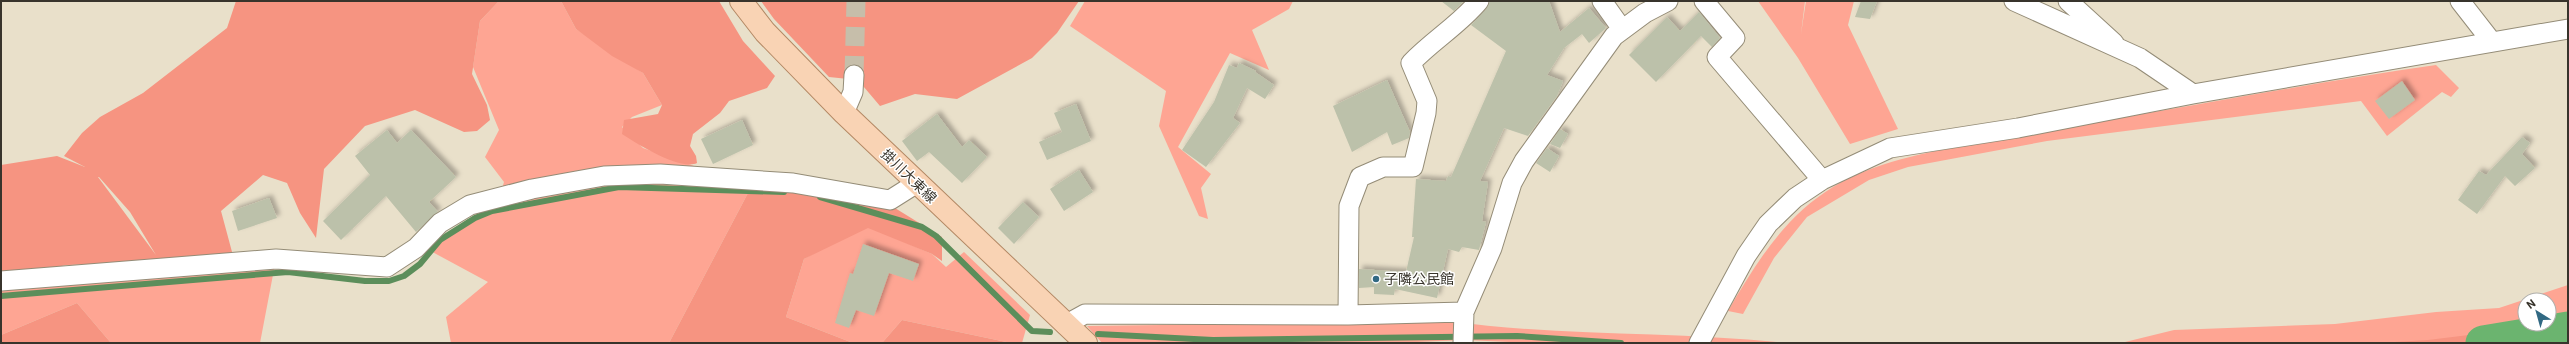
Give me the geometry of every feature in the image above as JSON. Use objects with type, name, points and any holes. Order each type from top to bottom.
[{"type":"main road","name":"掛川大東線","points":[[741,1],[769,37],[844,113],[1065,325],[1086,343]]},
{"type":"street","points":[[1348,315],[1349,206],[1352,194],[1360,177],[1383,167],[1413,167],[1426,113],[1427,101],[1411,63],[1428,46],[1464,19],[1480,1]]},
{"type":"street","points":[[1602,1],[1622,29]]},
{"type":"street","points":[[1463,342],[1463,317],[1492,248],[1515,178],[1606,46],[1622,29],[1645,13],[1668,1]]},
{"type":"street","points":[[1704,1],[1735,38],[1717,57],[1822,180]]},
{"type":"street","points":[[2014,1],[2123,52],[2140,58],[2193,94]]},
{"type":"street","points":[[2068,1],[2123,52]]},
{"type":"street","points":[[2460,1],[2492,42]]},
{"type":"street","points":[[1701,338],[1746,256],[1768,224],[1795,198],[1822,180],[1890,148],[2018,128],[2193,94],[2568,28]]},
{"type":"street","points":[[844,113],[853,92],[854,75]]},
{"type":"street","points":[[1,281],[276,259],[387,267],[416,248],[440,223],[470,205],[532,189],[604,176],[660,174],[793,183],[890,200],[917,183]]},
{"type":"street","points":[[1065,325],[1085,314],[1463,317]]},
{"type":"shaded area","points":[[236,1],[499,1],[480,21],[472,74],[487,105],[490,120],[477,131],[464,132],[415,110],[365,126],[324,169],[316,238],[300,213],[287,183],[263,175],[221,211],[235,263],[160,262],[66,265],[1,280],[1,165],[57,156],[85,167],[64,156],[82,133],[100,117],[143,93],[227,28]],"holes":[[[98,177],[130,212],[156,255]]]},
{"type":"shaded area","points":[[499,1],[561,1],[576,29],[643,73],[662,105],[632,117],[622,127],[643,148],[731,179],[748,193],[669,343],[451,343],[446,317],[488,282],[425,248],[499,199],[504,182],[485,157],[499,130],[473,67],[480,21]]},
{"type":"shaded area","points":[[561,1],[719,1],[743,41],[775,76],[767,88],[729,101],[720,113],[693,134],[690,146],[696,156],[697,163],[681,163],[670,160],[648,150],[622,134],[624,120],[658,114],[662,105],[643,73],[612,56],[576,29]]},
{"type":"shaded area","points":[[761,1],[1079,1],[1057,33],[1032,58],[957,99],[915,94],[880,106],[858,80],[829,77],[774,19]]},
{"type":"shaded area","points":[[1085,1],[1293,1],[1289,9],[1252,30],[1269,70],[1230,53],[1178,147],[1211,174],[1201,188],[1208,219],[1199,216],[1159,126],[1166,91],[1070,26]]},
{"type":"shaded area","points":[[1758,1],[1805,1],[1801,34],[1806,1],[1854,1],[1848,25],[1898,129],[1850,144],[1798,58]]},
{"type":"shaded area","points":[[2436,65],[2459,88],[2451,97],[2442,92],[2387,136],[2361,101],[2047,141],[1908,167],[1869,180],[1807,217],[1774,258],[1743,314],[1728,311],[1749,276],[1773,242],[1800,212],[1833,187],[1849,178],[1883,165],[1936,151],[2004,138]]},
{"type":"shaded area","points":[[786,181],[890,205],[942,237],[942,261],[932,254],[868,228],[804,259],[786,317],[853,343],[669,343],[748,193]]},
{"type":"shaded area","points":[[865,225],[932,254],[946,267],[964,252],[1030,315],[1022,343],[1011,343],[902,320],[882,343],[853,343],[786,317],[804,259]]},
{"type":"shaded area","points":[[276,259],[260,343],[111,343],[77,303],[1,335],[1,288]]},
{"type":"shaded area","points":[[2568,285],[2568,343],[2121,343],[2174,330],[2335,324],[2436,312],[2499,308],[2517,302],[2517,332],[2557,332],[2557,292],[2547,292]]},
{"type":"shaded area","points":[[77,303],[111,343],[1,343],[1,335]]},
{"type":"shaded area","points":[[902,320],[1011,343],[882,343]]},
{"type":"shaded area","points":[[1449,321],[1533,330],[1744,339],[1786,343],[1530,343],[1465,340],[1393,343],[1102,343],[1087,326]]},
{"type":"shaded area","points":[[2557,328],[2568,332],[2568,335],[2550,343],[2378,343],[2428,340],[2517,329],[2517,332],[2557,332]]},
{"type":"building","points":[[1441,1],[1464,1],[1454,11]]},
{"type":"building","points":[[1490,1],[1549,1],[1560,32],[1589,8],[1606,28],[1589,43],[1582,34],[1564,48],[1547,75],[1563,81],[1557,96],[1528,136],[1504,128],[1480,181],[1488,182],[1482,221],[1486,222],[1479,250],[1462,247],[1459,252],[1448,249],[1437,298],[1395,289],[1394,295],[1374,294],[1374,287],[1359,288],[1359,269],[1406,272],[1414,237],[1412,237],[1416,179],[1446,181],[1448,176],[1451,177],[1506,51],[1471,25],[1487,8]]},
{"type":"building","points":[[1861,1],[1877,1],[1870,19],[1855,17]]},
{"type":"building","points":[[1699,12],[1720,38],[1712,47],[1701,36],[1656,82],[1629,55],[1667,17],[1680,31]]},
{"type":"building","points":[[1239,63],[1256,71],[1255,72],[1274,85],[1265,99],[1247,88],[1233,118],[1240,123],[1206,167],[1182,150],[1214,102],[1229,65],[1237,68]]},
{"type":"building","points":[[1387,80],[1410,132],[1409,138],[1392,145],[1387,132],[1352,152],[1333,106]]},
{"type":"building","points":[[2402,81],[2415,100],[2389,119],[2375,101]]},
{"type":"building","points":[[1076,104],[1091,141],[1047,160],[1039,142],[1062,132],[1054,113]]},
{"type":"building","points":[[937,114],[962,147],[969,140],[987,157],[962,183],[929,152],[917,161],[902,141]]},
{"type":"building","points":[[742,120],[753,145],[713,164],[701,139]]},
{"type":"building","points":[[1560,129],[1568,134],[1560,148],[1550,144]]},
{"type":"building","points":[[387,130],[397,143],[411,130],[456,177],[429,202],[438,212],[416,232],[386,196],[341,240],[323,221],[370,175],[355,156]]},
{"type":"building","points":[[2522,137],[2530,143],[2522,154],[2535,168],[2515,186],[2505,176],[2477,214],[2458,200],[2479,171],[2486,175]]},
{"type":"building","points":[[1547,148],[1559,156],[1550,172],[1536,163]]},
{"type":"building","points":[[1079,170],[1093,192],[1064,211],[1050,189]]},
{"type":"building","points":[[269,198],[277,218],[238,231],[232,211]]},
{"type":"building","points":[[1023,202],[1039,217],[1014,244],[998,228]]},
{"type":"building","points":[[863,244],[919,264],[913,281],[889,273],[874,316],[856,310],[849,328],[835,323],[850,273],[853,274]]},
{"type":"waterway","points":[[1,296],[288,272],[365,281],[389,281],[404,276],[420,264],[440,240],[475,218],[492,211],[619,187],[784,192]]},
{"type":"waterway","points":[[820,197],[922,227],[936,236],[1032,331],[1050,332]]},
{"type":"waterway","points":[[2483,343],[2568,329]]},
{"type":"waterway","points":[[1098,334],[1213,340],[1517,336],[1621,343]]},
{"type":"tunnel","points":[[854,75],[856,1]]},
{"type":"place","name":"子隣公民館","points":[[1376,279]]}]
